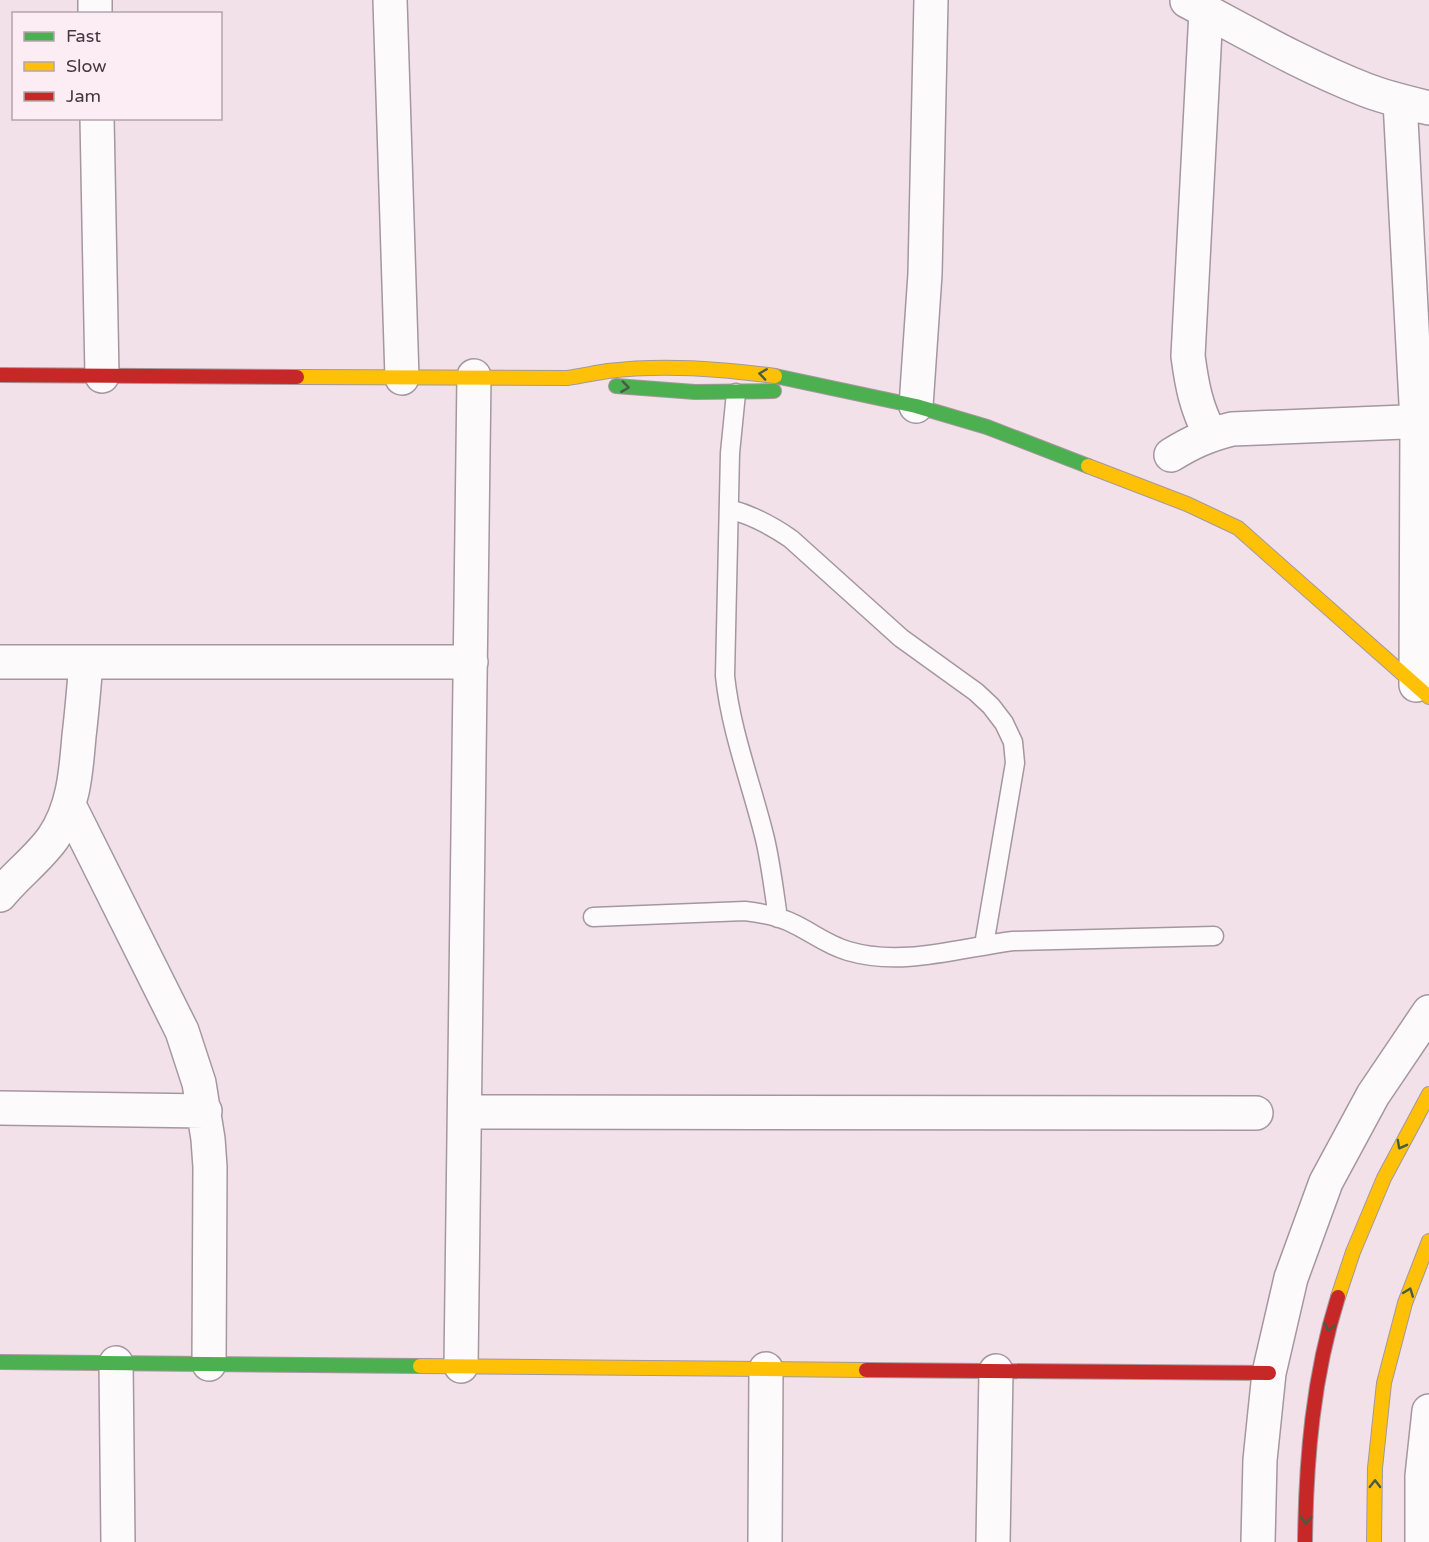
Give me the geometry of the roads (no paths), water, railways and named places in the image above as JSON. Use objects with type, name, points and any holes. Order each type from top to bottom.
[{"type":"street","points":[[390,0],[402,378]]},
{"type":"street","points":[[916,406],[925,274],[931,0]]},
{"type":"street","points":[[1210,434],[1200,415],[1188,356],[1196,5],[1337,78],[1368,91],[1414,104],[1423,421],[1422,691]]},
{"type":"street","points":[[97,120],[102,376]]},
{"type":"street","points":[[567,378],[609,371],[652,368],[737,370],[779,376],[916,406],[987,427],[1187,504],[1238,528],[1422,691]]},
{"type":"street","points":[[0,375],[567,378],[651,390],[693,393],[778,391],[820,386]]},
{"type":"street","points":[[461,1366],[474,376]]},
{"type":"street","points":[[1171,455],[1210,434],[1232,429],[1423,421]]},
{"type":"street","points":[[0,662],[471,662]]},
{"type":"street","points":[[0,895],[43,851],[54,836],[69,805],[75,773],[86,662]]},
{"type":"street","points":[[69,805],[182,1031],[199,1083],[205,1111],[210,1167],[209,1364]]},
{"type":"street","points":[[1258,1542],[1260,1460],[1269,1373],[1291,1278],[1326,1182],[1373,1095],[1429,1012]]},
{"type":"street","points":[[1305,1542],[1306,1483],[1314,1405],[1328,1329],[1353,1252],[1384,1178],[1429,1094]]},
{"type":"street","points":[[0,1108],[205,1111]]},
{"type":"street","points":[[465,1112],[1256,1113]]},
{"type":"street","points":[[1374,1542],[1375,1468],[1384,1383],[1405,1303],[1429,1241]]},
{"type":"street","points":[[0,1362],[1269,1373]]},
{"type":"street","points":[[116,1363],[118,1542]]},
{"type":"street","points":[[765,1542],[766,1369]]},
{"type":"street","points":[[993,1542],[996,1371]]},
{"type":"street","points":[[1422,1542],[1422,1476],[1429,1411]]},
{"type":"lane","points":[[736,393],[730,453],[725,676],[737,743],[765,839],[778,918]]},
{"type":"lane","points":[[729,509],[760,520],[791,539],[901,638],[976,692],[1004,723],[1013,742],[1015,763],[984,945]]},
{"type":"lane","points":[[593,917],[745,911],[762,913],[795,924],[828,944],[848,951],[892,957],[921,956],[984,945],[1040,940],[1214,936]]}]
